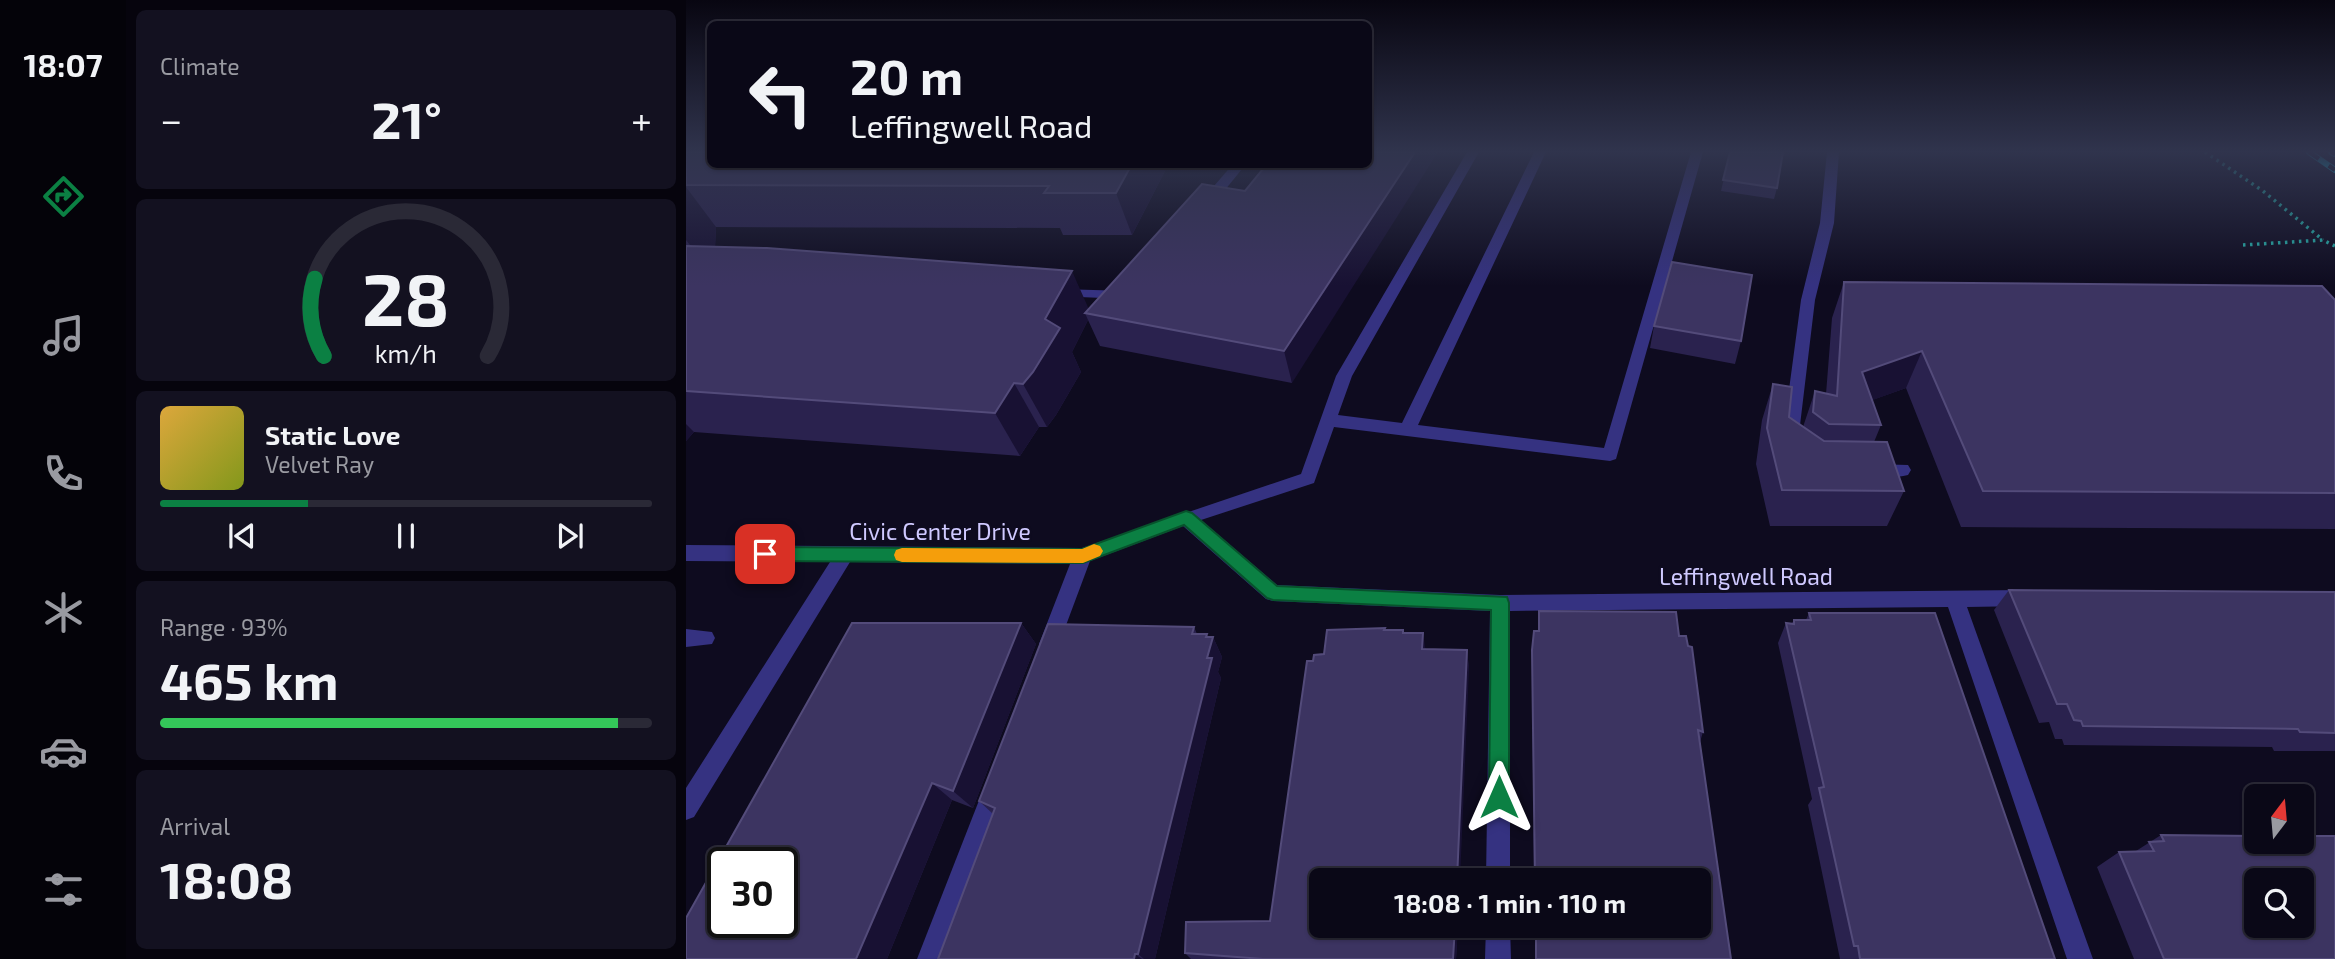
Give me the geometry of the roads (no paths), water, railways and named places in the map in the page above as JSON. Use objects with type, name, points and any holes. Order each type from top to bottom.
[{"type":"street","points":[[1197,215],[1212,197]]},
{"type":"street","points":[[1448,197],[1344,376],[1329,420],[1609,455],[1684,197]]},
{"type":"street","points":[[1408,429],[1519,197]]},
{"type":"street","points":[[1796,458],[1788,452],[1808,300],[1827,223],[1829,197]]},
{"type":"street","points":[[1046,292],[1129,295],[1138,285]]},
{"type":"street","name":"Civic Center Drive","points":[[686,553],[1083,556],[1186,518],[1308,478],[1329,420]]},
{"type":"street","points":[[1850,470],[1902,470]]},
{"type":"street","name":"Leffingwell Road","points":[[1186,518],[1273,593],[1500,603],[2050,598]]},
{"type":"street","points":[[686,809],[844,555]]},
{"type":"street","points":[[1040,669],[1083,556]]},
{"type":"street","points":[[1955,599],[2080,959]]},
{"type":"street","points":[[1498,868],[1500,603]]},
{"type":"street","points":[[930,959],[1002,770]]},
{"type":"street","points":[[1497,959],[1498,938]]}]
